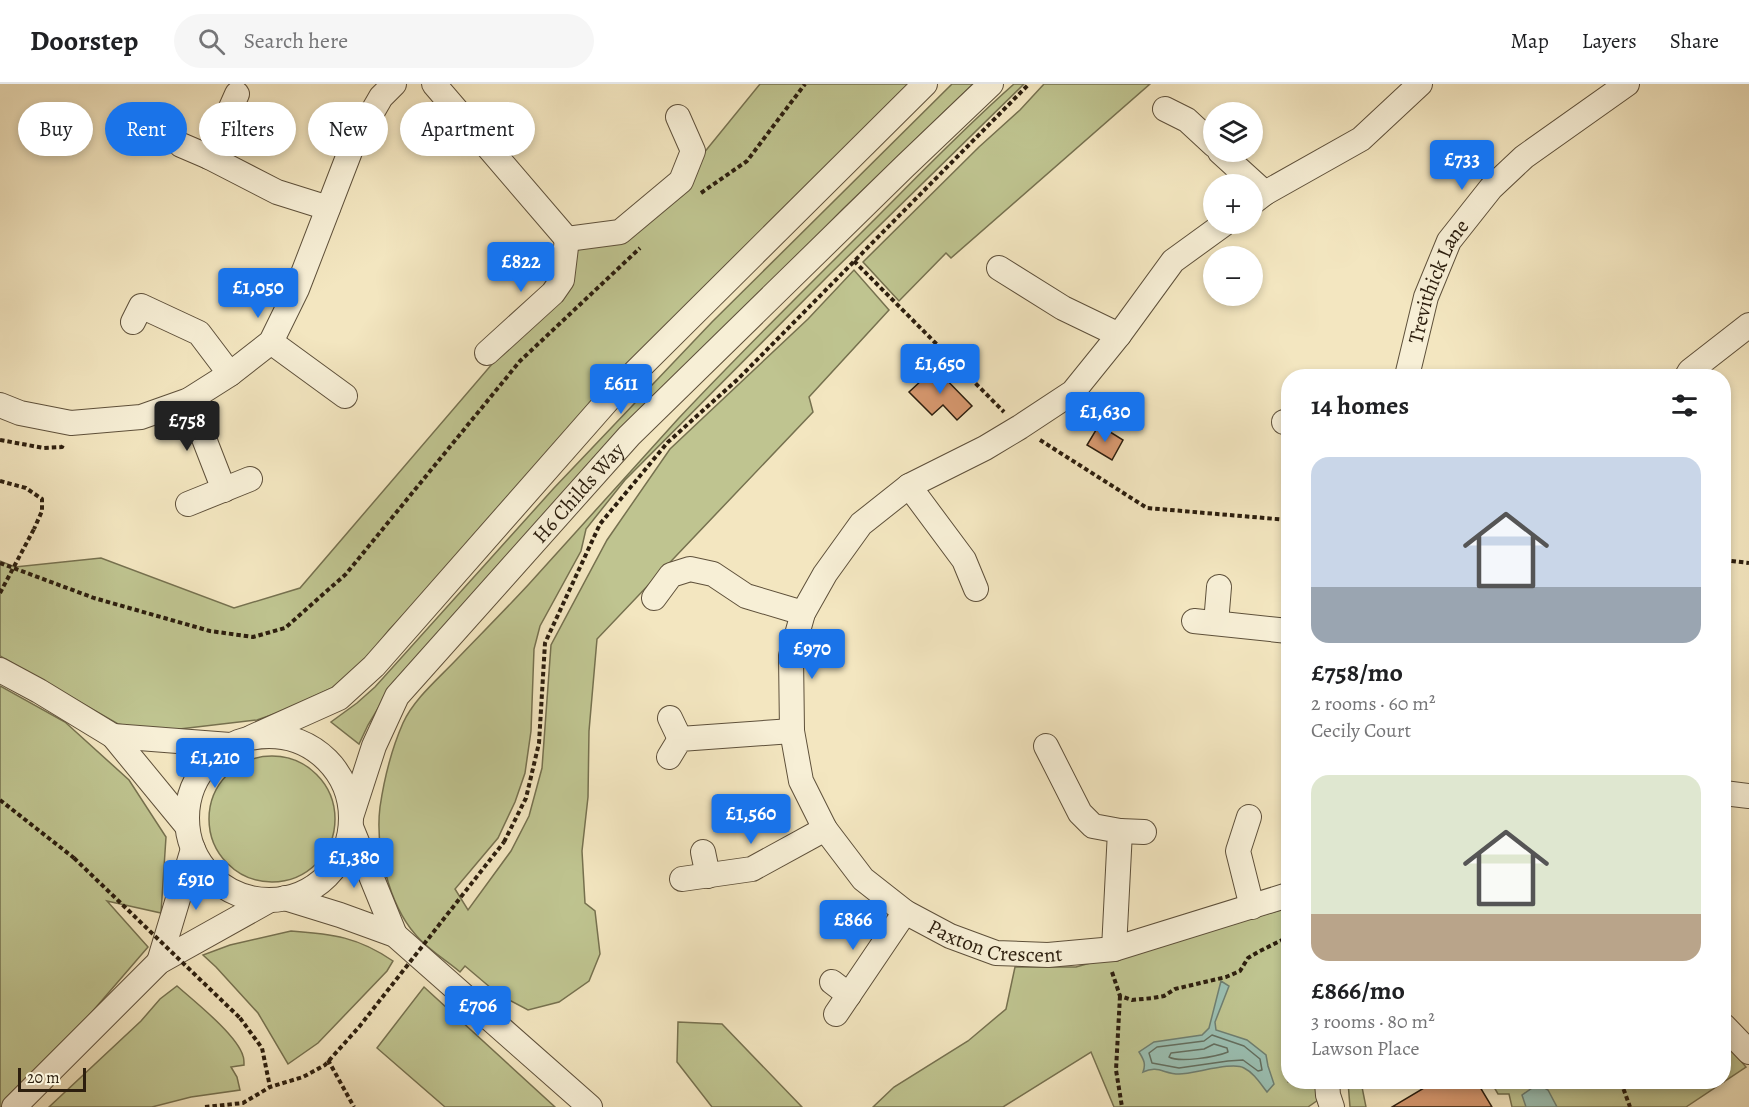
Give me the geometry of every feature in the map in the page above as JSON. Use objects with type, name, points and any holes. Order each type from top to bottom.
[{"type":"street","points":[[0,405],[20,413],[71,423],[141,417],[189,400],[230,374],[271,342],[297,289],[351,149],[381,97],[394,84]]},
{"type":"street","points":[[434,84],[567,239],[562,279],[553,293],[487,353]]},
{"type":"street","name":"H6 Childs Way","points":[[241,741],[339,698],[374,666],[615,392],[925,84]]},
{"type":"street","name":"H6 Childs Way","points":[[351,822],[374,746],[397,696],[629,436],[991,84]]},
{"type":"street","points":[[1263,196],[1361,140],[1420,84]]},
{"type":"street","name":"Trevithick Lane","points":[[1409,369],[1426,297],[1449,241],[1491,188],[1524,157],[1626,84]]},
{"type":"street","points":[[209,157],[237,94]]},
{"type":"street","points":[[1165,109],[1187,120],[1203,135]]},
{"type":"street","points":[[567,239],[620,232],[681,181],[693,151],[678,117]]},
{"type":"street","points":[[187,148],[277,192],[328,208]]},
{"type":"street","points":[[1228,162],[1239,174]]},
{"type":"street","name":"Paxton Crescent","points":[[1210,234],[1173,261],[1119,335],[1073,392],[1020,428],[909,486],[861,524],[825,574],[803,613],[791,656],[792,731],[801,781],[825,829],[863,879],[905,912],[951,936],[996,953],[1048,955],[1114,949],[1281,897]]},
{"type":"street","points":[[999,268],[1064,308],[1119,335]]},
{"type":"street","points":[[133,322],[141,306],[199,333],[230,374]]},
{"type":"street","points":[[1693,369],[1749,325]]},
{"type":"street","points":[[271,342],[345,396]]},
{"type":"street","points":[[189,400],[224,490]]},
{"type":"street","points":[[188,504],[250,479]]},
{"type":"street","points":[[909,486],[964,560],[976,589]]},
{"type":"street","points":[[654,598],[671,575],[690,569],[713,574],[746,596],[803,613]]},
{"type":"street","points":[[1219,587],[1204,622],[1281,630]]},
{"type":"street","points":[[0,670],[113,736],[190,838],[205,870],[223,886],[246,897],[277,899],[340,915],[394,935],[590,1107]]},
{"type":"street","points":[[673,738],[792,731]]},
{"type":"street","points":[[113,736],[241,741],[276,736],[300,742],[320,754],[337,771],[347,793],[351,822],[394,935]]},
{"type":"street","points":[[159,962],[190,838],[187,807],[192,788],[201,771],[214,756],[241,741]]},
{"type":"street","points":[[1046,746],[1080,813],[1093,826],[1120,831],[1144,832]]},
{"type":"street","points":[[1731,794],[1749,796]]},
{"type":"street","points":[[1249,816],[1238,851],[1252,907]]},
{"type":"street","points":[[14,1107],[159,962],[277,899],[309,890],[329,874],[344,852],[351,822]]},
{"type":"street","points":[[682,879],[752,869],[825,829]]},
{"type":"street","points":[[1114,949],[1120,831]]},
{"type":"street","points":[[703,852],[708,876]]},
{"type":"street","points":[[839,997],[905,912]]},
{"type":"street","points":[[1731,1033],[1749,1052]]},
{"type":"street","points":[[1328,1089],[1332,1107]]},
{"type":"path","points":[[694,198],[747,161],[805,84]]},
{"type":"path","points":[[205,1107],[243,1103],[270,1088],[303,1077],[325,1065],[359,1027],[504,842],[526,798],[539,743],[545,643],[600,524],[668,442],[738,379],[1029,84]]},
{"type":"path","points":[[0,563],[94,598],[210,631],[253,637],[285,628],[346,574],[520,361],[642,247]]},
{"type":"path","points":[[854,261],[1020,428],[1147,508],[1281,519]]},
{"type":"path","points":[[0,481],[26,488],[42,499],[42,512],[0,593]]},
{"type":"path","points":[[1731,561],[1749,563]]},
{"type":"path","points":[[0,800],[74,858],[240,1018],[262,1048],[270,1088]]},
{"type":"path","points":[[1120,996],[1132,1000],[1153,998],[1164,996],[1175,989],[1226,977],[1240,971],[1248,958],[1281,940]]},
{"type":"path","points":[[1114,949],[1111,967],[1120,996],[1116,1070],[1122,1107]]},
{"type":"path","points":[[328,1060],[354,1107]]},
{"type":"path","points":[[1624,1089],[1630,1107]]},
{"type":"green space","points":[[760,84],[925,84],[615,392],[389,630],[366,659],[332,688],[257,720],[171,730],[144,729],[118,724],[0,656],[0,561],[15,567],[101,558],[234,608],[300,588],[553,293],[567,239],[620,232],[681,181]]},
{"type":"green space","points":[[952,84],[973,84],[843,209],[644,412],[383,700],[359,744],[331,722],[375,687],[554,488],[712,322]]},
{"type":"green space","points":[[1014,84],[1024,84],[830,274],[625,480],[586,529],[581,551],[540,626],[534,649],[531,731],[525,773],[515,802],[498,838],[455,889],[468,910],[511,851],[529,816],[542,768],[551,645],[607,540],[670,449],[808,319],[854,270],[889,310],[809,397],[813,412],[597,639],[589,731],[588,797],[582,851],[585,903],[595,911],[600,954],[589,981],[559,1002],[528,1010],[498,994],[465,966],[460,972],[425,945],[406,922],[391,891],[382,857],[380,807],[392,753],[408,714],[427,690],[529,584],[702,394],[941,152]]},
{"type":"green space","points":[[1044,84],[1150,84],[951,258],[946,253],[899,301],[863,262]]},
{"type":"green space","points":[[0,686],[65,722],[129,780],[166,837],[161,913],[107,901],[148,947],[10,1107],[0,1107]]},
{"type":"green space","points":[[272,756],[296,761],[317,774],[330,795],[335,819],[330,843],[317,864],[296,877],[272,882],[248,877],[227,864],[214,843],[209,819],[214,795],[227,774],[248,761]]},
{"type":"green space","points":[[1281,910],[1281,1089],[1319,1089],[1321,1098],[1308,1107],[1114,1107],[1091,1052],[1003,1107],[873,1107],[894,1087],[968,1041],[1006,1009],[1015,967],[1076,967]]},
{"type":"green space","points":[[291,931],[345,938],[368,947],[393,961],[387,971],[318,1043],[288,1064],[258,1013],[203,955],[230,945]]},
{"type":"green space","points":[[177,986],[233,1038],[243,1057],[244,1065],[231,1067],[237,1077],[240,1090],[191,1097],[152,1107],[49,1107],[141,1021],[160,999]]},
{"type":"green space","points":[[424,987],[555,1107],[445,1107],[377,1048]]},
{"type":"green space","points":[[678,1022],[722,1024],[802,1107],[712,1107],[677,1062]]},
{"type":"green space","points":[[1731,1049],[1746,1067],[1731,1077]]},
{"type":"green space","points":[[1349,1089],[1362,1089],[1366,1107],[1350,1107]]},
{"type":"green space","points":[[1495,1089],[1713,1089],[1686,1107],[1512,1107],[1509,1094],[1498,1094]]},
{"type":"water","points":[[1221,981],[1229,986],[1215,1022],[1216,1030],[1247,1040],[1266,1055],[1274,1084],[1267,1092],[1257,1078],[1239,1066],[1179,1074],[1157,1070],[1143,1072],[1144,1062],[1139,1052],[1154,1042],[1202,1035],[1209,1028]]},
{"type":"water","points":[[1531,1089],[1546,1089],[1557,1107],[1526,1107],[1522,1095]]},
{"type":"building","points":[[935,368],[972,406],[957,420],[943,405],[932,415],[909,392]]},
{"type":"building","points":[[1099,425],[1123,440],[1112,460],[1087,445]]},
{"type":"building","points":[[1422,1089],[1481,1089],[1492,1107],[1392,1107]]}]
